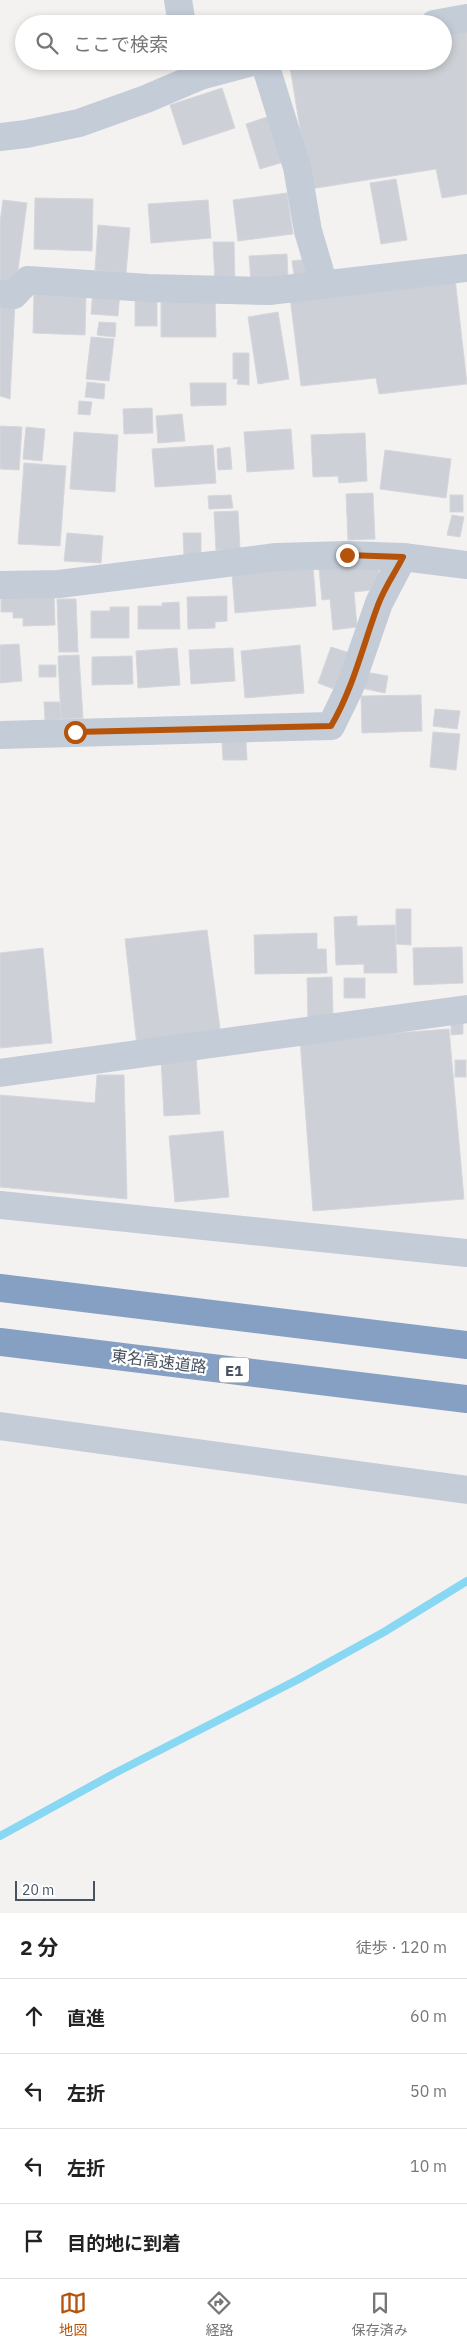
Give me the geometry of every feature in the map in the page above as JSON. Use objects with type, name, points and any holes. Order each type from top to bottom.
[{"type":"highway","points":[[0,1288],[467,1345]]},
{"type":"highway","name":"東名高速道路","points":[[0,1342],[467,1399]]},
{"type":"street","points":[[178,0],[180,15]]},
{"type":"street","points":[[452,21],[467,18]]},
{"type":"street","points":[[0,137],[26,134],[79,123],[146,99],[194,70]]},
{"type":"street","points":[[267,70],[297,166],[308,231],[324,285]]},
{"type":"street","points":[[0,294],[14,295],[28,280],[148,288],[269,291],[467,268]]},
{"type":"street","points":[[0,584],[59,584],[276,557],[347,555],[403,557],[467,565]]},
{"type":"street","points":[[0,735],[331,726],[347,694],[379,602],[403,557]]},
{"type":"street","points":[[0,1073],[467,1009]]},
{"type":"street","points":[[0,1205],[467,1253]]},
{"type":"street","points":[[0,1426],[467,1490]]},
{"type":"building","points":[[467,29],[467,194],[442,198],[436,169],[310,189],[290,70],[452,70],[452,31]]},
{"type":"building","points":[[222,88],[235,128],[183,145],[170,105]]},
{"type":"building","points":[[273,115],[287,161],[260,169],[246,124]]},
{"type":"building","points":[[396,179],[407,240],[381,244],[370,183]]},
{"type":"building","points":[[287,193],[293,234],[238,241],[233,200]]},
{"type":"building","points":[[35,198],[93,199],[92,251],[34,249]]},
{"type":"building","points":[[3,200],[27,203],[16,285],[0,283],[0,222]]},
{"type":"building","points":[[208,200],[211,238],[151,243],[148,204]]},
{"type":"building","points":[[98,225],[130,228],[126,273],[95,270]]},
{"type":"building","points":[[213,242],[234,242],[235,281],[215,282]]},
{"type":"building","points":[[287,254],[288,280],[251,282],[249,256]]},
{"type":"building","points":[[309,259],[312,279],[295,282],[292,261]]},
{"type":"building","points":[[455,278],[467,384],[379,394],[376,378],[301,386],[290,297]]},
{"type":"building","points":[[93,289],[120,291],[118,316],[91,314]]},
{"type":"building","points":[[34,293],[86,294],[85,335],[33,333]]},
{"type":"building","points":[[161,297],[215,297],[216,337],[161,337]]},
{"type":"building","points":[[0,301],[15,303],[10,399],[0,396]]},
{"type":"building","points":[[135,301],[157,301],[157,326],[135,326]]},
{"type":"building","points":[[278,312],[289,379],[258,384],[248,317]]},
{"type":"building","points":[[99,322],[116,323],[115,337],[97,335]]},
{"type":"building","points":[[91,337],[114,339],[109,381],[86,379]]},
{"type":"building","points":[[233,353],[249,353],[249,385],[237,384],[238,379],[233,379]]},
{"type":"building","points":[[87,382],[105,384],[104,399],[85,397]]},
{"type":"building","points":[[190,383],[226,383],[226,405],[191,406]]},
{"type":"building","points":[[79,401],[92,402],[90,415],[78,414]]},
{"type":"building","points":[[152,408],[153,433],[124,434],[123,409]]},
{"type":"building","points":[[182,414],[185,441],[158,443],[156,416]]},
{"type":"building","points":[[0,426],[22,427],[19,470],[0,469]]},
{"type":"building","points":[[26,427],[45,429],[42,461],[23,459]]},
{"type":"building","points":[[291,429],[294,469],[247,472],[244,432]]},
{"type":"building","points":[[74,432],[118,435],[115,492],[70,489]]},
{"type":"building","points":[[365,433],[367,481],[339,483],[338,476],[313,477],[311,435]]},
{"type":"building","points":[[213,445],[216,483],[155,487],[152,449]]},
{"type":"building","points":[[230,447],[232,469],[218,470],[217,449]]},
{"type":"building","points":[[385,450],[451,459],[446,498],[380,489]]},
{"type":"building","points":[[24,463],[66,466],[60,546],[18,544]]},
{"type":"building","points":[[373,493],[375,539],[348,540],[346,494]]},
{"type":"building","points":[[231,495],[233,508],[209,509],[208,496]]},
{"type":"building","points":[[450,495],[463,495],[463,512],[450,512]]},
{"type":"building","points":[[238,511],[240,549],[216,550],[214,512]]},
{"type":"building","points":[[452,515],[464,517],[460,537],[447,535]]},
{"type":"building","points":[[67,533],[103,536],[101,563],[64,561]]},
{"type":"building","points":[[183,533],[201,533],[201,555],[184,555]]},
{"type":"building","points":[[378,562],[380,589],[354,592],[357,627],[333,630],[330,599],[322,600],[319,568]]},
{"type":"building","points":[[313,566],[316,606],[235,613],[232,574]]},
{"type":"building","points":[[54,594],[55,625],[23,626],[23,618],[13,618],[13,612],[1,612],[1,595]]},
{"type":"building","points":[[227,596],[227,621],[215,622],[215,628],[188,629],[187,597]]},
{"type":"building","points":[[57,599],[76,599],[78,652],[59,652]]},
{"type":"building","points":[[179,602],[180,629],[138,629],[138,606],[162,606],[162,603]]},
{"type":"building","points":[[110,607],[129,607],[129,638],[91,638],[91,611],[110,611]]},
{"type":"building","points":[[19,644],[22,681],[0,683],[0,645]]},
{"type":"building","points":[[300,645],[304,693],[245,698],[241,651]]},
{"type":"building","points":[[331,647],[353,654],[339,691],[318,683]]},
{"type":"building","points":[[177,648],[180,685],[138,688],[136,651]]},
{"type":"building","points":[[233,648],[235,681],[191,684],[189,650]]},
{"type":"building","points":[[79,655],[83,718],[61,719],[58,656]]},
{"type":"building","points":[[132,656],[133,684],[92,685],[92,657]]},
{"type":"building","points":[[39,665],[56,665],[56,677],[39,677]]},
{"type":"building","points":[[365,672],[388,676],[385,693],[361,688]]},
{"type":"building","points":[[421,695],[422,731],[362,733],[361,696]]},
{"type":"building","points":[[44,702],[60,702],[61,719],[45,720]]},
{"type":"building","points":[[435,709],[460,711],[457,729],[433,726]]},
{"type":"building","points":[[433,732],[460,734],[456,770],[430,767]]},
{"type":"building","points":[[246,741],[247,760],[223,760],[222,742]]},
{"type":"building","points":[[396,909],[411,909],[411,945],[396,944]]},
{"type":"building","points":[[357,916],[357,926],[395,925],[397,973],[364,973],[364,964],[336,965],[334,917]]},
{"type":"building","points":[[207,930],[221,1036],[137,1046],[125,939]]},
{"type":"building","points":[[317,933],[317,949],[326,949],[327,973],[255,974],[254,935]]},
{"type":"building","points":[[462,947],[463,983],[414,985],[413,948]]},
{"type":"building","points":[[43,948],[52,1043],[0,1048],[0,953]]},
{"type":"building","points":[[332,977],[333,1017],[308,1018],[307,978]]},
{"type":"building","points":[[344,978],[365,978],[365,998],[344,998]]},
{"type":"building","points":[[451,1023],[463,1023],[463,1034],[451,1035]]},
{"type":"building","points":[[449,1029],[464,1199],[313,1211],[300,1040]]},
{"type":"building","points":[[196,1056],[200,1114],[164,1116],[161,1058]]},
{"type":"building","points":[[455,1060],[466,1060],[466,1077],[455,1077]]},
{"type":"building","points":[[97,1075],[124,1075],[127,1199],[0,1187],[0,1095],[95,1103]]},
{"type":"building","points":[[223,1131],[229,1197],[175,1202],[169,1136]]},
{"type":"waterway","points":[[0,1836],[115,1773],[297,1680],[384,1632],[467,1581]]},
{"type":"route","points":[[75,732],[331,726],[342,709],[379,602],[403,557],[347,555]]}]
